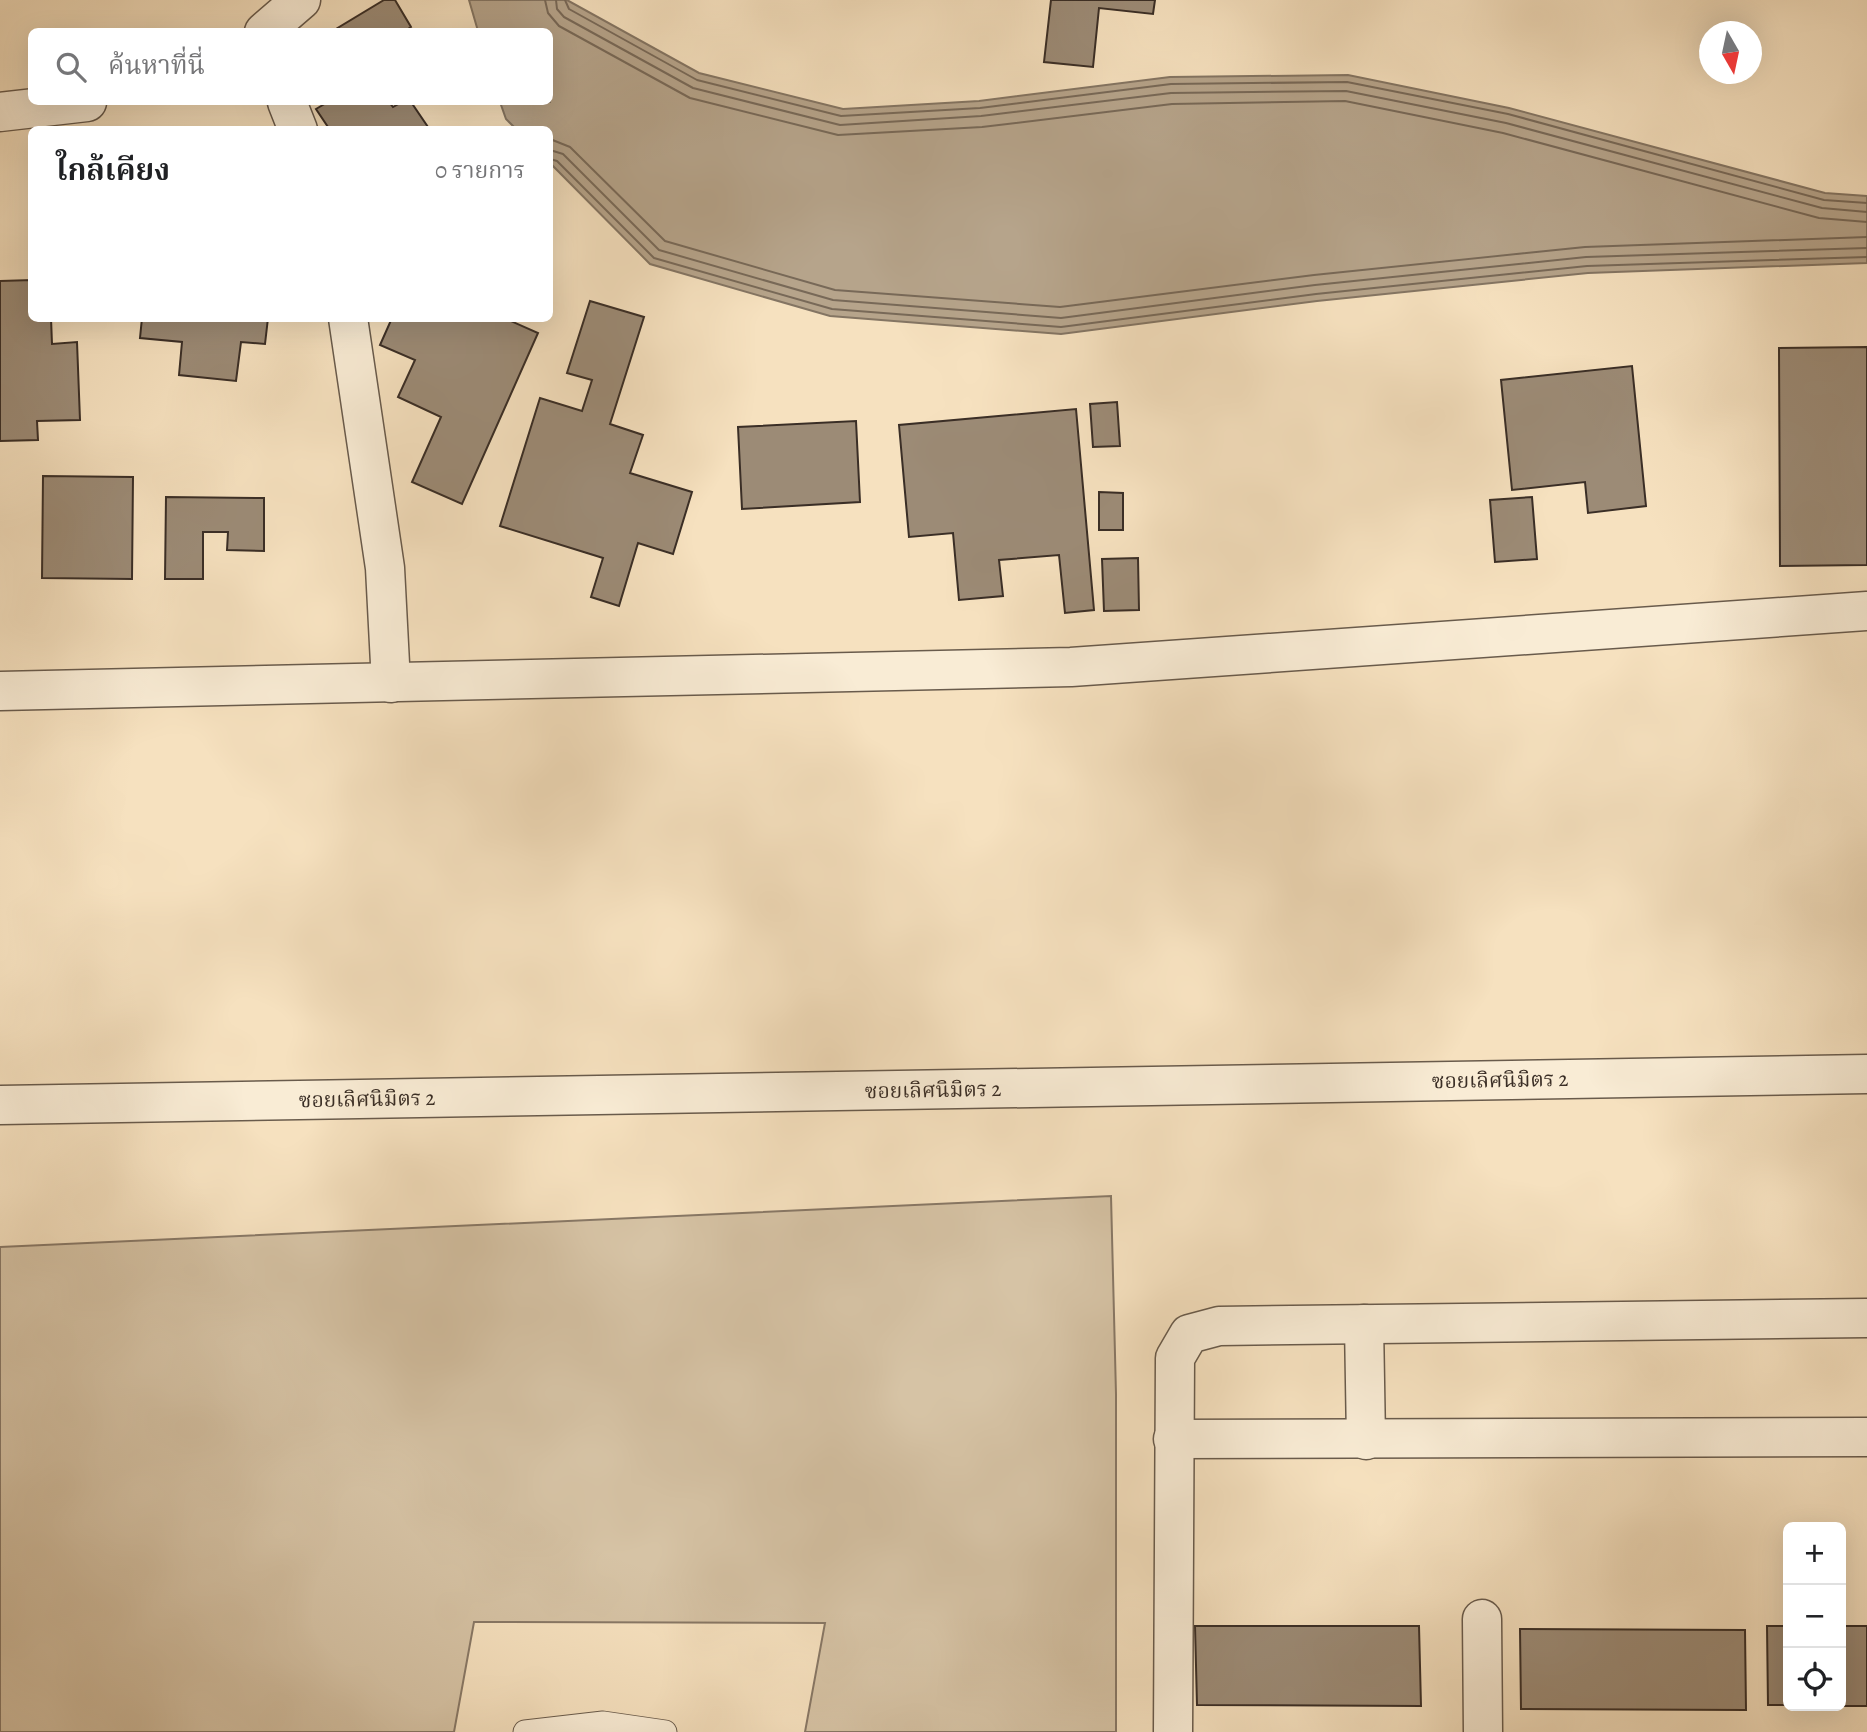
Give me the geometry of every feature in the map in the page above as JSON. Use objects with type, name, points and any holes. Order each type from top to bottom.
[{"type":"street","points":[[269,28],[301,0]]},
{"type":"street","points":[[0,112],[61,105]]},
{"type":"street","points":[[288,105],[297,126]]},
{"type":"street","points":[[349,322],[385,568],[391,682]]},
{"type":"street","points":[[0,691],[1071,667],[1867,611]]},
{"type":"street","name":"ซอยเลิศนิมิตร 2","points":[[0,1105],[1867,1074]]},
{"type":"street","points":[[1173,1732],[1175,1358],[1189,1334],[1219,1325],[1867,1318]]},
{"type":"street","points":[[1364,1324],[1366,1440]]},
{"type":"street","points":[[1173,1439],[1867,1437]]},
{"type":"street","points":[[1482,1619],[1483,1732]]},
{"type":"lane","points":[[524,1732],[603,1723],[665,1732]]},
{"type":"shaded area","points":[[1111,1196],[1116,1394],[1116,1732],[805,1732],[825,1623],[474,1622],[454,1732],[0,1732],[0,1247]]},
{"type":"water","points":[[469,0],[567,0],[699,73],[843,109],[979,101],[1170,77],[1348,75],[1509,108],[1825,193],[1867,196],[1867,263],[1588,273],[1317,301],[1061,334],[830,316],[650,264],[553,166],[553,126],[513,126],[506,119],[501,105],[553,105],[553,28],[477,28]]},
{"type":"building","points":[[384,0],[395,0],[411,27],[409,28],[338,28]]},
{"type":"building","points":[[1051,0],[1155,0],[1153,14],[1099,8],[1093,67],[1044,62]]},
{"type":"building","points":[[323,105],[413,105],[427,126],[327,126],[316,109]]},
{"type":"building","points":[[28,280],[28,322],[51,322],[52,344],[77,342],[80,420],[37,421],[38,440],[0,441],[0,281]]},
{"type":"building","points":[[590,301],[644,317],[610,424],[643,435],[630,473],[692,492],[673,554],[638,543],[619,606],[591,597],[603,558],[500,526],[540,398],[582,411],[592,380],[567,373]]},
{"type":"building","points":[[142,322],[268,322],[265,344],[241,342],[236,381],[179,375],[182,342],[140,338]]},
{"type":"building","points":[[390,322],[513,322],[538,333],[462,504],[412,482],[441,417],[398,397],[415,360],[380,345]]},
{"type":"building","points":[[1867,347],[1867,565],[1780,566],[1779,348]]},
{"type":"building","points":[[1632,366],[1646,506],[1588,513],[1585,482],[1512,490],[1501,380]]},
{"type":"building","points":[[1117,402],[1120,446],[1093,447],[1090,404]]},
{"type":"building","points":[[1076,409],[1094,610],[1065,613],[1059,555],[999,560],[1003,596],[959,600],[953,533],[909,537],[899,425]]},
{"type":"building","points":[[856,421],[860,502],[742,509],[738,427]]},
{"type":"building","points":[[43,476],[133,477],[132,579],[42,578]]},
{"type":"building","points":[[1099,492],[1123,493],[1123,530],[1099,530]]},
{"type":"building","points":[[166,497],[264,498],[264,551],[227,550],[228,532],[203,532],[203,579],[165,579]]},
{"type":"building","points":[[1532,497],[1537,559],[1495,562],[1490,500]]},
{"type":"building","points":[[1138,558],[1139,610],[1104,611],[1102,559]]},
{"type":"building","points":[[1195,1626],[1419,1626],[1421,1706],[1197,1705]]},
{"type":"building","points":[[1767,1626],[1783,1626],[1783,1705],[1768,1705]]},
{"type":"building","points":[[1846,1626],[1867,1626],[1867,1706],[1846,1706]]},
{"type":"building","points":[[1520,1629],[1745,1630],[1746,1710],[1521,1709]]}]
